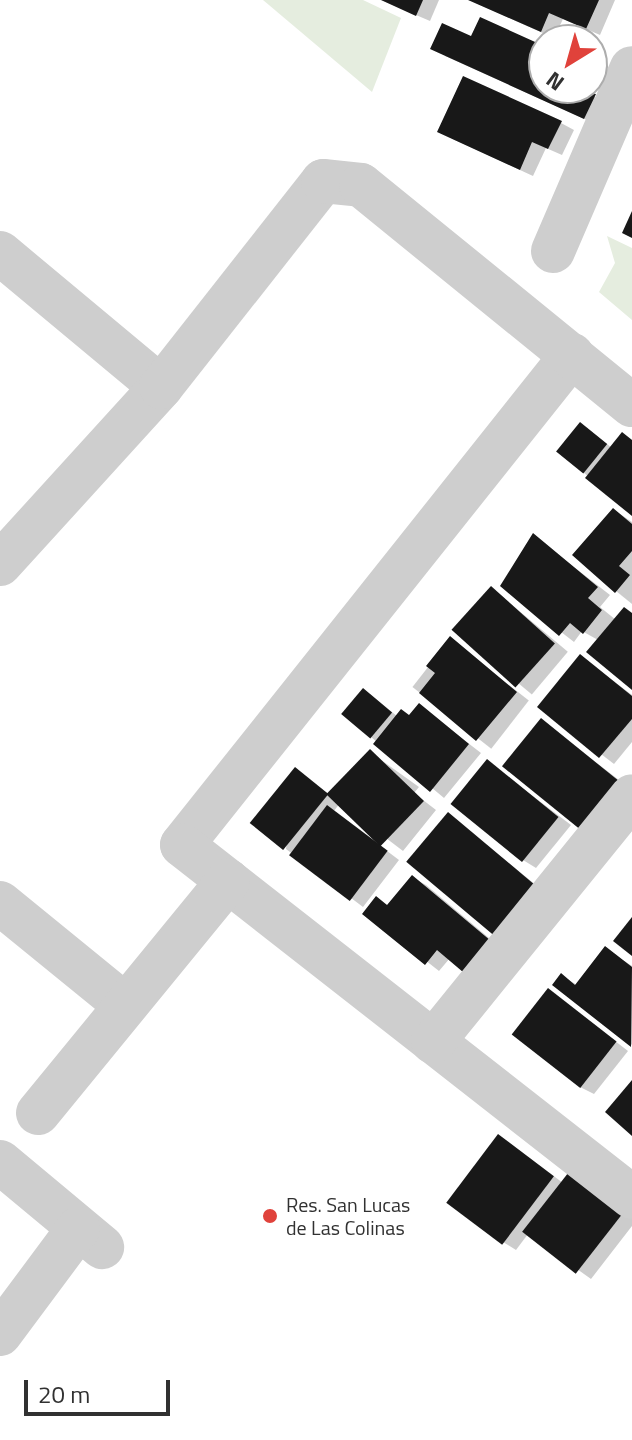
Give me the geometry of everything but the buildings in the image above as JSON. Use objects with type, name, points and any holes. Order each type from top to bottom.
[{"type":"street","points":[[553,251],[632,68]]},
{"type":"street","points":[[0,564],[161,387],[305,196],[341,178],[361,185],[632,405]]},
{"type":"street","points":[[0,253],[161,387]]},
{"type":"street","points":[[572,355],[182,845],[632,1197]]},
{"type":"street","points":[[433,1042],[632,796]]},
{"type":"street","points":[[38,1113],[228,881]]},
{"type":"street","points":[[0,903],[125,1005]]},
{"type":"street","points":[[0,1162],[90,1238],[0,1334]]},
{"type":"shaded area","points":[[263,0],[363,0],[401,18],[372,92]]},
{"type":"shaded area","points":[[607,236],[632,248],[632,320],[599,292],[615,263]]},
{"type":"place","name":"Res. San Lucas de Las Colinas","points":[[270,1216]]}]
